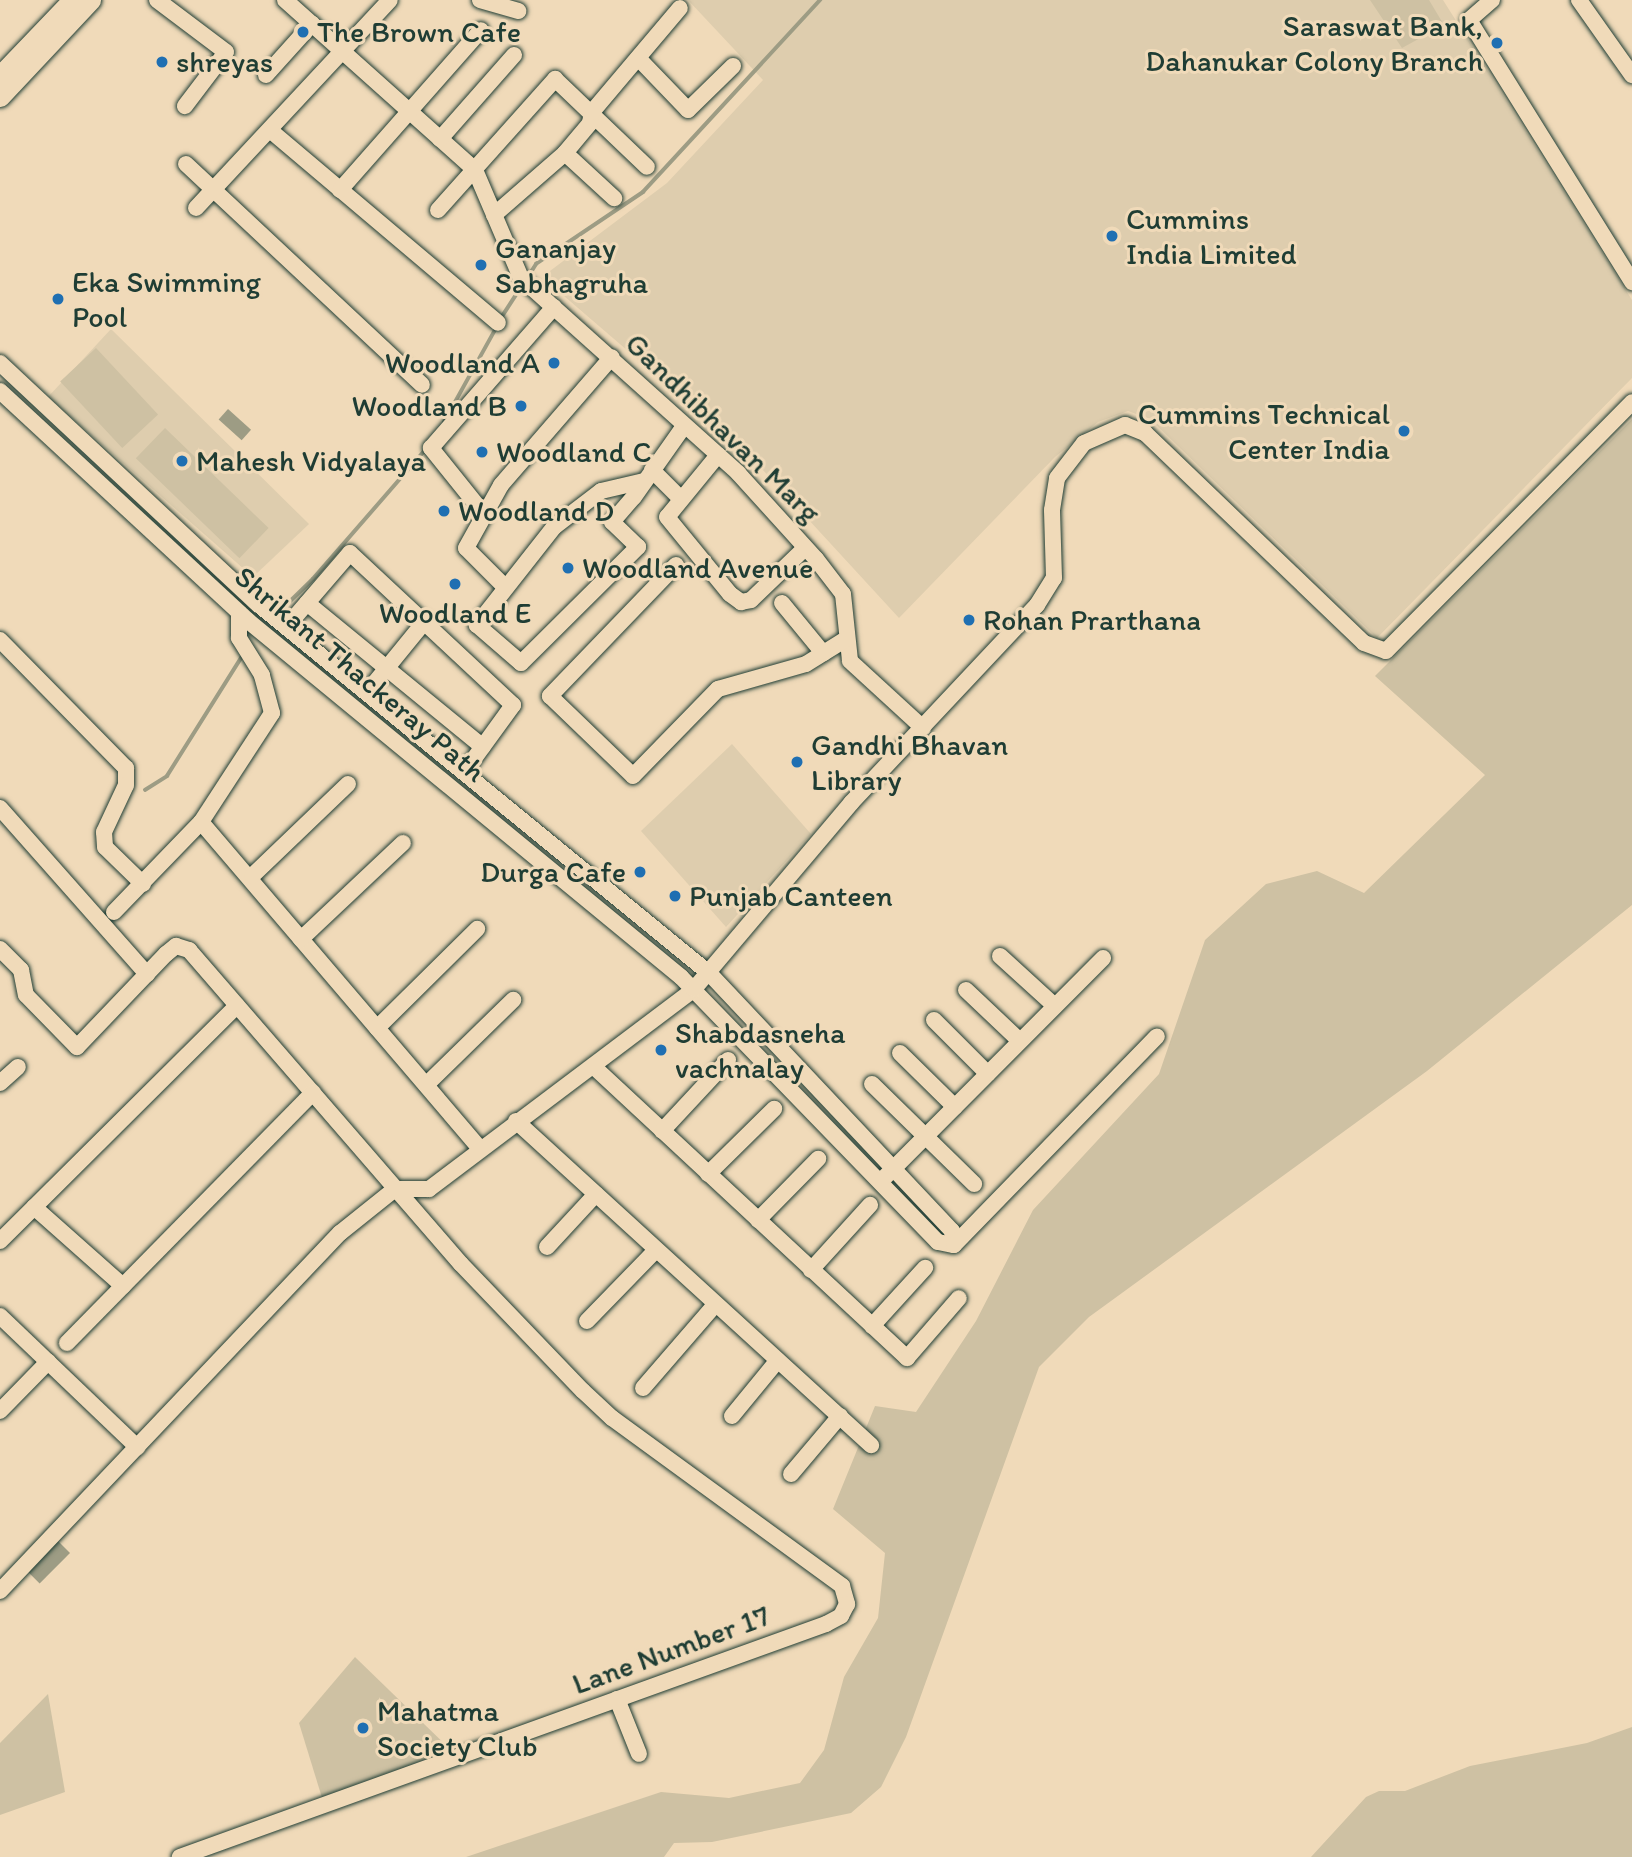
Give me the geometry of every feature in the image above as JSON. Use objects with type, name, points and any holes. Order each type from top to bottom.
[{"type":"main road","points":[[0,75],[72,0]]},
{"type":"main road","points":[[0,96],[91,0]]},
{"type":"street","points":[[157,0],[226,52],[185,106]]},
{"type":"street","name":"Gandhibhavan Marg","points":[[285,0],[475,170],[525,281],[718,455],[805,548],[843,594],[850,662],[923,728]]},
{"type":"street","points":[[196,208],[344,53],[390,0]]},
{"type":"street","points":[[480,0],[518,11]]},
{"type":"street","points":[[1492,0],[1469,20],[1632,282]]},
{"type":"street","points":[[1579,0],[1632,75]]},
{"type":"street","points":[[494,215],[565,153],[590,123],[592,112],[680,8]]},
{"type":"street","points":[[266,75],[312,24]]},
{"type":"street","points":[[340,190],[481,30]]},
{"type":"street","points":[[440,139],[514,55]]},
{"type":"street","points":[[638,58],[688,110],[733,66]]},
{"type":"street","points":[[438,210],[555,79],[647,167]]},
{"type":"street","points":[[271,131],[498,323]]},
{"type":"street","points":[[565,153],[614,198]]},
{"type":"street","points":[[186,164],[215,188],[422,385]]},
{"type":"street","points":[[484,514],[431,448],[554,307]]},
{"type":"street","points":[[505,587],[466,548],[501,485],[612,357]]},
{"type":"street","name":"Shrikant Thackeray Path","points":[[0,363],[259,605],[285,623],[709,973],[952,1231],[954,1245],[938,1242],[694,989],[269,635],[243,617],[0,391]]},
{"type":"street","points":[[0,1591],[340,1233],[394,1189],[429,1189],[479,1147],[593,1066],[694,989],[851,803],[1037,605],[1054,578],[1052,510],[1057,478],[1084,443],[1125,425],[1145,433],[1364,642],[1386,651],[1632,402]]},
{"type":"street","points":[[648,476],[601,491],[554,527],[477,625],[521,663],[638,547],[612,522],[648,476],[684,426]]},
{"type":"street","points":[[718,455],[667,517],[741,602],[751,600],[805,548]]},
{"type":"street","points":[[648,476],[681,499]]},
{"type":"street","points":[[285,623],[307,603],[350,553],[513,705],[465,771]]},
{"type":"street","points":[[676,565],[550,696],[633,776],[718,689],[806,664],[846,639]]},
{"type":"street","points":[[307,603],[483,747]]},
{"type":"street","points":[[782,603],[823,653]]},
{"type":"street","points":[[114,912],[201,822],[272,713],[262,675],[239,638],[243,617]]},
{"type":"street","points":[[368,691],[425,621]]},
{"type":"street","points":[[0,640],[125,768],[126,785],[104,832],[105,847],[143,884]]},
{"type":"street","points":[[252,876],[348,784]]},
{"type":"street","points":[[0,808],[147,974]]},
{"type":"street","points":[[201,822],[252,876],[301,939],[479,1147]]},
{"type":"street","points":[[301,939],[403,843]]},
{"type":"street","points":[[377,1028],[477,929]]},
{"type":"street","points":[[0,949],[21,970],[26,995],[76,1047],[176,946],[183,945],[394,1189]]},
{"type":"street","points":[[1000,956],[1055,1006]]},
{"type":"street","points":[[880,1182],[1103,958]]},
{"type":"street","points":[[966,990],[1020,1041]]},
{"type":"street","points":[[426,1085],[513,1000]]},
{"type":"street","points":[[0,1241],[237,1006]]},
{"type":"street","points":[[934,1020],[988,1074]]},
{"type":"street","points":[[954,1245],[1157,1036]]},
{"type":"street","points":[[761,1059],[775,1044]]},
{"type":"street","points":[[900,1053],[956,1107]]},
{"type":"street","points":[[662,1131],[727,1060]]},
{"type":"street","points":[[593,1066],[907,1358],[959,1298]]},
{"type":"street","points":[[0,1083],[18,1067]]},
{"type":"street","points":[[872,1084],[974,1184]]},
{"type":"street","points":[[67,1343],[313,1093]]},
{"type":"street","points":[[708,1174],[775,1109]]},
{"type":"street","points":[[516,1121],[871,1445]]},
{"type":"street","points":[[758,1220],[818,1159]]},
{"type":"street","name":"Lane Number 17","points":[[180,1857],[826,1624],[841,1616],[847,1604],[842,1586],[612,1418],[394,1189]]},
{"type":"street","points":[[547,1247],[596,1195]]},
{"type":"street","points":[[811,1269],[870,1205]]},
{"type":"street","points":[[34,1207],[123,1286]]},
{"type":"street","points":[[587,1321],[656,1250]]},
{"type":"street","points":[[872,1326],[925,1268]]},
{"type":"street","points":[[643,1388],[715,1305]]},
{"type":"street","points":[[0,1316],[137,1447]]},
{"type":"street","points":[[732,1416],[778,1360]]},
{"type":"street","points":[[0,1411],[48,1362]]},
{"type":"street","points":[[791,1474],[839,1416]]},
{"type":"street","points":[[617,1699],[639,1754]]},
{"type":"shaded area","points":[[688,0],[1443,0],[1632,300],[1632,378],[1377,638],[1150,419],[1128,411],[1098,422],[1055,457],[899,618],[750,456],[542,277],[667,183],[763,80]]},
{"type":"shaded area","points":[[1370,0],[1429,0],[1444,25],[1402,48]]},
{"type":"shaded area","name":"Mahesh Vidyalaya","points":[[111,329],[309,524],[253,577],[48,397]]},
{"type":"shaded area","points":[[96,348],[158,415],[122,448],[60,381]]},
{"type":"shaded area","points":[[228,409],[251,430],[242,440],[219,419]]},
{"type":"shaded area","points":[[1632,419],[1632,905],[1427,1071],[1089,1317],[1039,1367],[906,1737],[881,1787],[851,1813],[712,1842],[674,1843],[664,1857],[466,1857],[661,1792],[729,1798],[800,1783],[824,1750],[844,1677],[878,1618],[885,1553],[833,1509],[875,1406],[916,1412],[976,1321],[1033,1210],[1159,1074],[1205,940],[1266,884],[1317,871],[1364,893],[1485,775],[1375,676]]},
{"type":"shaded area","points":[[165,428],[269,528],[239,558],[136,458]]},
{"type":"shaded area","points":[[732,744],[811,834],[726,927],[641,831]]},
{"type":"shaded area","points":[[58,1541],[70,1553],[40,1583],[28,1571]]},
{"type":"shaded area","name":"Mahatma Society Club","points":[[355,1657],[455,1754],[323,1801],[299,1723]]},
{"type":"shaded area","points":[[48,1694],[65,1792],[0,1815],[0,1743]]},
{"type":"shaded area","points":[[1632,1727],[1632,1857],[1311,1857],[1366,1797],[1379,1791],[1405,1791],[1470,1766],[1587,1743]]},
{"type":"waterway","points":[[528,277],[536,264],[643,192],[820,0]]},
{"type":"waterway","points":[[501,318],[522,286]]},
{"type":"waterway","points":[[444,422],[496,328]]},
{"type":"waterway","points":[[277,614],[313,579],[426,449]]},
{"type":"waterway","points":[[145,790],[167,776],[243,655]]},
{"type":"place","name":"The Brown Cafe","points":[[303,32]]},
{"type":"place","name":"Saraswat Bank, Dahanukar Colony Branch","points":[[1497,43]]},
{"type":"place","name":"shreyas","points":[[162,62]]},
{"type":"place","name":"Cummins India Limited","points":[[1112,236]]},
{"type":"place","name":"Gananjay Sabhagruha","points":[[481,265]]},
{"type":"place","name":"Eka Swimming Pool","points":[[58,299]]},
{"type":"place","name":"Woodland A","points":[[554,363]]},
{"type":"place","name":"Woodland B","points":[[521,406]]},
{"type":"place","name":"Cummins Technical Center India","points":[[1404,431]]},
{"type":"place","name":"Woodland C","points":[[482,452]]},
{"type":"place","name":"Mahesh Vidyalaya","points":[[182,461]]},
{"type":"place","name":"Woodland D","points":[[444,511]]},
{"type":"place","name":"Woodland Avenue","points":[[568,568]]},
{"type":"place","name":"Woodland E","points":[[455,584]]},
{"type":"place","name":"Rohan Prarthana","points":[[969,620]]},
{"type":"place","name":"Gandhi Bhavan Library","points":[[797,762]]},
{"type":"place","name":"Durga Cafe","points":[[640,872]]},
{"type":"place","name":"Punjab Canteen","points":[[675,896]]},
{"type":"place","name":"Shabdasneha vachnalay","points":[[661,1050]]},
{"type":"place","name":"Mahatma Society Club","points":[[363,1728]]}]
